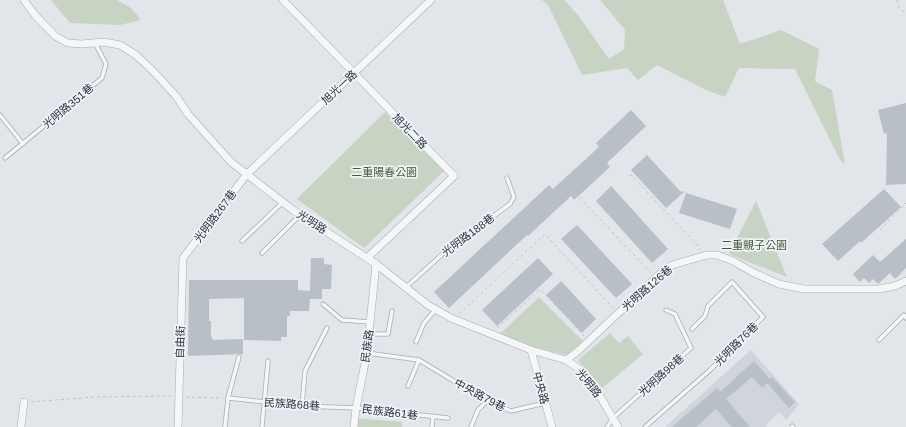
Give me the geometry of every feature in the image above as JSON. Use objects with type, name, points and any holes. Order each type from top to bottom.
[{"type":"street","name":"光明路","points":[[24,0],[35,15],[55,36],[68,42],[82,44],[104,42],[120,45],[136,55],[176,96],[206,135],[231,162],[283,202],[376,264],[436,309],[454,319],[531,350],[566,360],[581,370],[594,386],[618,427]]},
{"type":"street","name":"旭光二路","points":[[283,0],[454,176],[367,258]]},
{"type":"street","name":"旭光一路","points":[[247,174],[431,0]]},
{"type":"street","name":"光明路267巷","points":[[183,258],[247,174]]},
{"type":"street","name":"光明路126巷","points":[[566,360],[578,352],[617,313],[655,278],[672,265],[707,255],[717,255],[733,261],[754,273],[779,284],[804,289],[878,289],[895,286],[906,281]]},
{"type":"street","name":"自由街","points":[[178,427],[183,258]]},
{"type":"street","name":"民族路","points":[[354,427],[356,408],[367,353],[376,264]]},
{"type":"street","name":"中央路","points":[[531,350],[552,427]]},
{"type":"street","points":[[21,427],[24,402]]},
{"type":"lane","name":"光明路351巷","points":[[5,158],[102,78],[106,64],[95,43]]},
{"type":"lane","points":[[0,115],[22,144]]},
{"type":"lane","name":"光明路188巷","points":[[406,288],[447,250],[510,204],[514,197],[507,178]]},
{"type":"lane","points":[[242,241],[283,202]]},
{"type":"lane","points":[[262,253],[301,214]]},
{"type":"lane","name":"光明路76巷","points":[[645,427],[708,371],[763,317],[732,282],[708,306],[705,316],[692,329]]},
{"type":"lane","points":[[322,304],[342,320],[370,322]]},
{"type":"lane","points":[[416,342],[424,322],[436,309]]},
{"type":"lane","name":"光明路98巷","points":[[613,418],[691,348],[675,314],[666,310]]},
{"type":"lane","points":[[369,334],[388,334],[392,311]]},
{"type":"lane","points":[[879,340],[904,315],[906,318]]},
{"type":"lane","points":[[302,406],[305,371],[327,328]]},
{"type":"lane","points":[[367,353],[419,360],[408,386]]},
{"type":"lane","points":[[225,427],[228,398],[239,357]]},
{"type":"lane","name":"中央路79巷","points":[[419,360],[487,401],[511,411],[545,403]]},
{"type":"lane","points":[[262,427],[268,361]]},
{"type":"lane","name":"民族路68巷","points":[[228,398],[302,406],[356,408]]},
{"type":"lane","points":[[471,427],[478,410],[487,401]]},
{"type":"lane","name":"民族路61巷","points":[[356,408],[433,418],[448,418]]},
{"type":"lane","points":[[432,427],[433,418]]},
{"type":"lane","points":[[607,427],[613,418]]},
{"type":"path","points":[[897,0],[898,6],[906,14]]},
{"type":"path","points":[[630,174],[707,255]]},
{"type":"path","points":[[579,197],[655,278]]},
{"type":"path","points":[[880,230],[906,203]]},
{"type":"path","points":[[454,319],[545,234],[617,313]]},
{"type":"path","points":[[491,333],[540,289],[589,341]]},
{"type":"path","points":[[182,296],[286,296]]},
{"type":"path","points":[[24,402],[93,396],[179,396],[228,398]]},
{"type":"shaded area","points":[[751,350],[799,404],[786,420],[779,412],[765,425],[767,427],[665,427]]},
{"type":"green space","points":[[51,0],[117,0],[131,8],[141,20],[120,25],[70,23]]},
{"type":"green space","points":[[542,0],[564,0],[578,15],[609,59],[624,49],[625,30],[600,0],[723,0],[740,44],[781,30],[819,49],[815,81],[832,90],[845,164],[840,160],[795,69],[739,68],[725,97],[706,90],[657,65],[638,80],[627,68],[582,75],[548,5]]},
{"type":"green space","name":"二重陽春公園","points":[[385,112],[444,171],[364,248],[297,199]]},
{"type":"green space","name":"二重親子公園","points":[[756,201],[787,277],[729,254]]},
{"type":"green space","points":[[539,297],[583,341],[566,355],[530,346],[500,334]]},
{"type":"green space","points":[[610,333],[619,343],[628,336],[643,354],[602,388],[578,360]]},
{"type":"green space","points":[[354,418],[402,422],[402,427],[353,427]]},
{"type":"building","points":[[906,103],[906,184],[886,185],[887,133],[884,134],[878,110]]},
{"type":"building","points":[[631,110],[646,126],[607,163],[610,167],[574,200],[571,196],[449,308],[434,292],[549,185],[553,189],[599,147],[596,143]]},
{"type":"building","points":[[647,155],[680,191],[684,192],[666,208],[631,170]]},
{"type":"building","points":[[611,186],[668,249],[652,263],[596,201]]},
{"type":"building","points":[[884,189],[901,207],[861,243],[860,241],[838,261],[822,244]]},
{"type":"building","points":[[686,193],[737,209],[730,229],[679,213]]},
{"type":"building","points":[[577,225],[632,284],[616,298],[561,239]]},
{"type":"building","points":[[906,239],[906,268],[895,279],[890,273],[878,284],[873,279],[869,283],[864,278],[860,282],[853,274],[873,255],[880,262]]},
{"type":"building","points":[[311,258],[324,258],[324,264],[332,265],[331,289],[322,289],[322,299],[310,299],[309,311],[290,311],[290,316],[287,316],[287,337],[281,337],[281,341],[244,340],[244,298],[209,299],[209,321],[211,321],[211,336],[213,340],[243,339],[243,354],[188,356],[189,280],[298,280],[298,290],[310,291]]},
{"type":"building","points":[[538,258],[553,274],[497,326],[482,310]]},
{"type":"building","points":[[561,281],[596,319],[582,333],[546,295]]},
{"type":"building","points":[[754,361],[770,379],[772,377],[795,402],[789,408],[767,383],[762,388],[752,377],[726,399],[750,427],[732,427],[716,409],[696,427],[672,427],[717,388],[720,392]]}]
